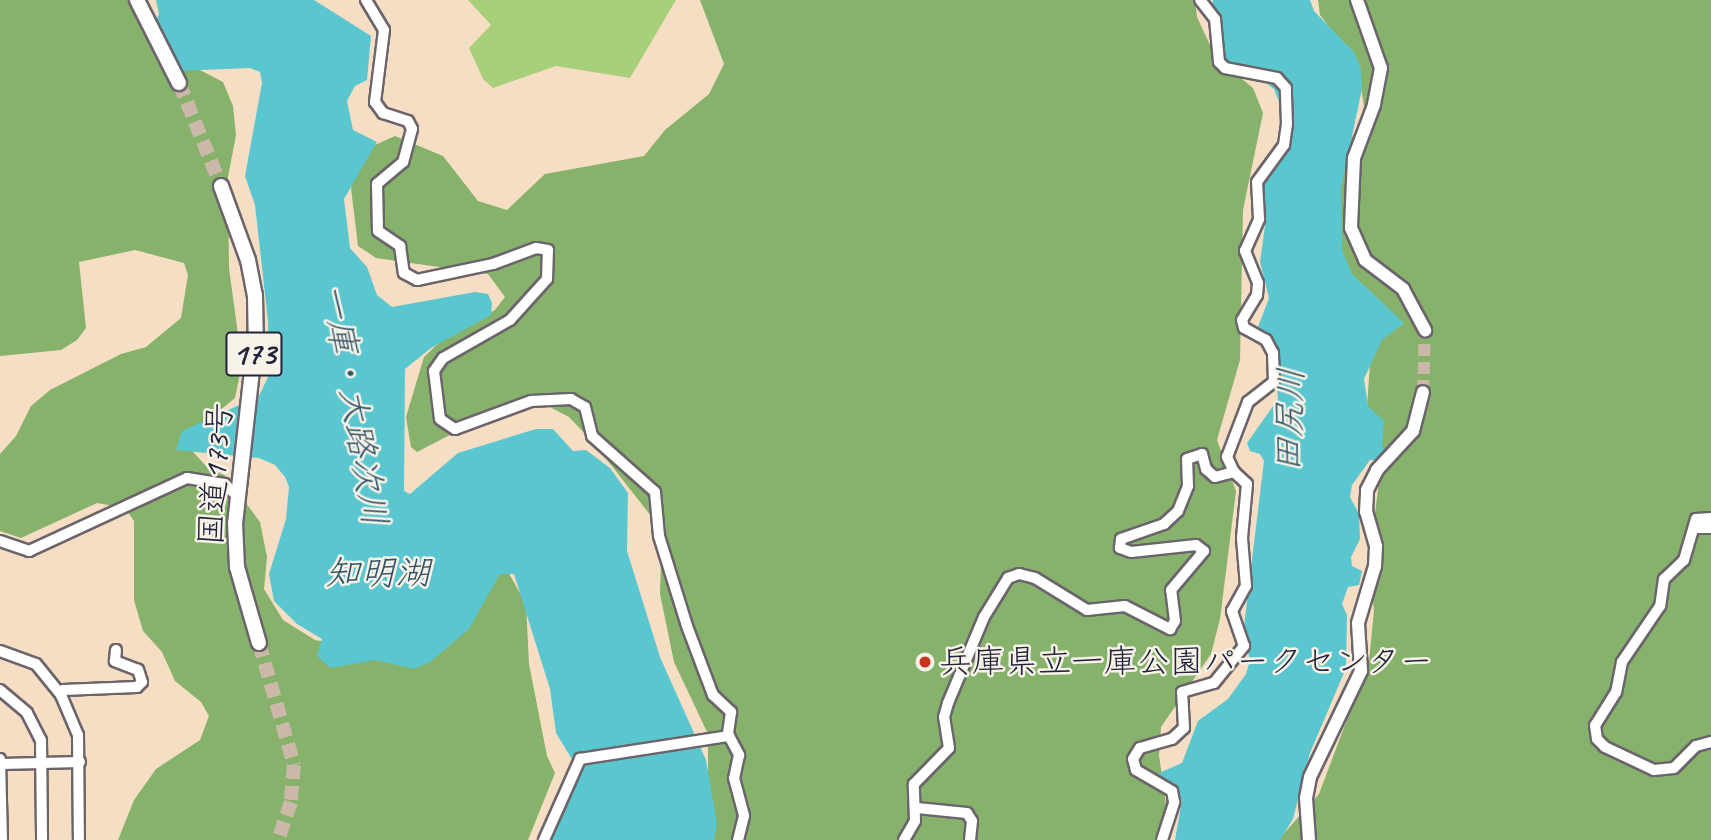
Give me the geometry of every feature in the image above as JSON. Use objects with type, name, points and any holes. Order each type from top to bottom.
[{"type":"highway","points":[[138,3],[179,83]]},
{"type":"highway","name":"国道173号","points":[[221,186],[239,231],[255,295],[256,334],[238,497],[237,566],[259,643]]},
{"type":"main road","points":[[1357,0],[1381,68],[1374,106],[1354,158],[1351,228],[1365,260],[1403,289],[1425,330]]},
{"type":"main road","points":[[1309,840],[1306,798],[1310,777],[1361,671],[1358,623],[1376,546],[1365,501],[1371,480],[1413,431],[1423,392]]},
{"type":"street","points":[[366,0],[384,30],[375,102],[383,113],[408,121],[412,129],[403,162],[377,184],[378,231],[400,246],[404,273],[417,280],[493,264],[536,248],[548,250],[547,279],[510,320],[443,358],[434,371],[440,419],[455,429],[502,416],[531,401],[571,399],[585,407],[592,436],[609,447],[629,474],[659,500],[659,536],[669,575],[713,695],[731,712],[729,736],[739,755],[734,778],[744,816],[738,840]]},
{"type":"street","points":[[1162,840],[1174,802],[1172,790],[1136,770],[1133,759],[1140,748],[1172,739],[1184,729],[1182,692],[1214,683],[1244,646],[1232,611],[1246,586],[1242,538],[1247,484],[1234,472],[1227,457],[1248,402],[1274,382],[1273,353],[1266,340],[1244,328],[1242,320],[1257,295],[1258,283],[1245,251],[1259,219],[1257,182],[1284,145],[1286,88],[1277,78],[1225,68],[1219,62],[1215,19],[1200,0]]},
{"type":"street","points":[[904,840],[917,808],[914,785],[949,748],[944,717],[948,703],[984,617],[1008,578],[1019,574],[1035,578],[1087,610],[1125,607],[1170,629],[1175,621],[1171,590],[1204,551],[1196,545],[1131,552],[1120,548],[1121,539],[1164,523],[1178,511],[1188,486],[1187,459],[1202,454],[1206,469],[1215,477],[1234,472]]},
{"type":"street","points":[[0,541],[29,551],[187,478],[225,484],[238,497]]},
{"type":"street","points":[[1711,518],[1696,519],[1696,528],[1684,560],[1664,579],[1660,606],[1622,662],[1616,692],[1595,726],[1597,739],[1605,747],[1654,770],[1674,768],[1696,746],[1711,742]]},
{"type":"street","points":[[1696,528],[1711,528]]},
{"type":"street","points":[[61,695],[64,690],[137,687],[142,682],[138,670],[114,660],[116,650]]},
{"type":"street","points":[[0,651],[36,664],[61,695],[78,735],[79,840]]},
{"type":"street","points":[[0,691],[27,713],[41,740],[42,840]]},
{"type":"street","points":[[544,840],[580,759],[729,736]]},
{"type":"street","points":[[2,840],[1,762],[80,762]]},
{"type":"street","points":[[917,808],[967,813],[972,821],[970,840]]},
{"type":"green space","points":[[0,0],[140,0],[194,67],[223,82],[233,106],[236,135],[228,177],[229,268],[242,364],[235,398],[196,430],[193,452],[207,467],[226,476],[260,522],[267,557],[264,589],[283,620],[315,640],[352,646],[502,561],[526,604],[529,664],[547,756],[555,773],[528,840],[118,840],[134,800],[156,769],[200,740],[209,716],[201,702],[175,681],[162,652],[143,631],[134,600],[134,521],[125,508],[97,503],[21,538],[0,531],[0,454],[16,436],[31,406],[50,390],[121,354],[146,347],[181,318],[188,275],[184,263],[135,250],[79,262],[86,328],[77,340],[61,350],[0,356]]},
{"type":"green space","points":[[468,0],[676,0],[630,78],[556,66],[493,88],[483,79],[469,48],[491,25]]},
{"type":"green space","points":[[700,0],[1195,0],[1197,17],[1216,58],[1253,88],[1263,113],[1243,210],[1240,360],[1217,440],[1236,491],[1220,619],[1211,654],[1161,727],[1159,755],[1167,812],[1163,840],[701,840],[708,817],[708,734],[674,662],[660,594],[662,530],[593,442],[569,417],[544,404],[529,403],[469,425],[417,452],[411,447],[406,417],[424,357],[447,335],[495,310],[505,297],[488,274],[376,258],[358,246],[351,188],[358,163],[375,145],[395,136],[443,156],[478,201],[507,210],[545,174],[644,156],[665,130],[709,94],[724,64]]},
{"type":"green space","points":[[1318,0],[1711,0],[1711,840],[1278,840],[1319,794],[1369,661],[1374,611],[1369,560],[1380,474],[1367,407],[1373,319],[1340,254],[1335,228],[1343,153],[1361,122],[1364,106],[1357,62],[1320,15]]},
{"type":"water","name":"知明湖","points":[[156,0],[314,0],[371,36],[367,80],[355,86],[347,101],[353,130],[377,142],[344,199],[350,248],[367,267],[377,295],[392,307],[475,292],[488,294],[492,303],[491,315],[431,348],[405,369],[404,491],[410,494],[458,453],[536,429],[553,429],[573,451],[586,450],[610,468],[628,493],[627,551],[660,657],[706,760],[717,823],[714,840],[542,840],[573,761],[556,733],[550,689],[514,574],[500,574],[469,629],[430,662],[414,669],[375,660],[331,668],[317,656],[322,639],[297,624],[274,601],[269,574],[286,519],[289,487],[285,477],[275,465],[259,458],[176,450],[182,431],[259,396],[269,375],[268,321],[255,205],[245,176],[262,83],[260,72],[250,68],[176,71],[152,29],[159,14]]},
{"type":"water","name":"田尻川","points":[[1213,0],[1310,0],[1314,11],[1354,52],[1361,69],[1362,89],[1341,188],[1342,250],[1352,274],[1404,323],[1382,340],[1364,379],[1368,406],[1384,421],[1382,446],[1389,451],[1384,461],[1370,460],[1352,485],[1350,497],[1359,514],[1360,539],[1351,557],[1352,566],[1362,571],[1359,585],[1348,587],[1342,604],[1347,615],[1346,668],[1310,753],[1293,819],[1280,840],[1175,840],[1182,800],[1159,773],[1182,763],[1198,721],[1228,699],[1246,674],[1250,660],[1243,634],[1264,461],[1260,454],[1250,451],[1247,443],[1278,399],[1275,370],[1258,327],[1269,298],[1260,262],[1265,226],[1264,187],[1259,179],[1281,146],[1281,107],[1274,89],[1261,79],[1223,70],[1209,18]]},
{"type":"tunnel","points":[[179,83],[221,186]]},
{"type":"tunnel","points":[[1423,392],[1425,330]]},
{"type":"tunnel","points":[[259,643],[294,765],[291,802],[278,840]]},
{"type":"place","name":"兵庫県立一庫公園パークセンター","points":[[925,662]]},
{"type":"water label","name":"一庫・大路次川","points":[[354,405]]}]
